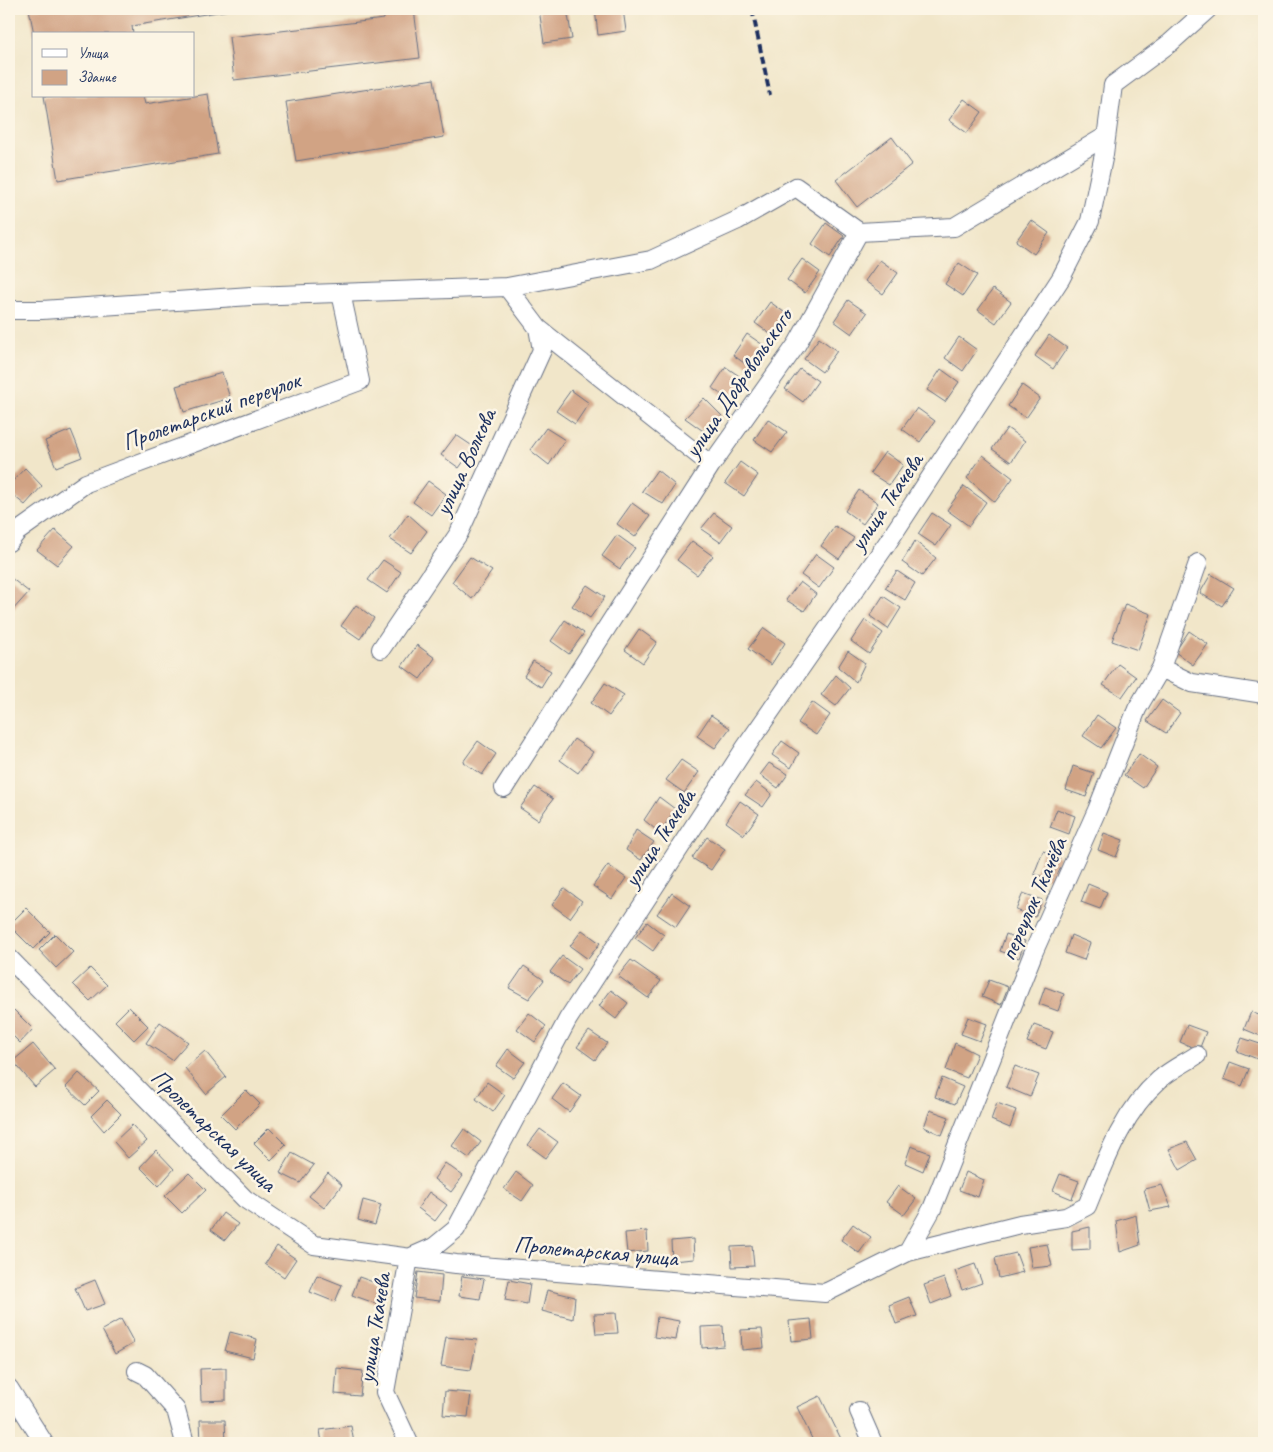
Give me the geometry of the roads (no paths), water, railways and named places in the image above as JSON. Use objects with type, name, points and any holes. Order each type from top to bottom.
[{"type":"street","name":"улица Ткачева","points":[[409,1443],[385,1392],[409,1258],[434,1247],[456,1229],[568,1020],[745,748],[888,542],[1060,278],[1090,221],[1106,136],[1113,85],[1170,43],[1208,9]]},
{"type":"street","points":[[9,310],[341,293],[507,287],[652,260],[738,220],[796,187],[859,232],[954,227],[1106,136]]},
{"type":"street","name":"улица Добровольского","points":[[504,788],[710,465],[797,344],[859,232]]},
{"type":"street","points":[[507,287],[538,328],[710,465]]},
{"type":"street","name":"Пролетарский переулок","points":[[9,542],[17,532],[86,483],[360,381],[341,293]]},
{"type":"street","name":"улица Волкова","points":[[380,649],[458,534],[542,350],[538,328]]},
{"type":"street","name":"переулок Ткачёва","points":[[908,1252],[932,1209],[1034,951],[1097,810],[1137,709],[1161,668],[1198,563]]},
{"type":"street","points":[[1161,668],[1192,683],[1264,694]]},
{"type":"street","name":"Пролетарская улица","points":[[9,958],[245,1200],[314,1244],[456,1264],[825,1293],[908,1252],[1020,1224],[1066,1217],[1087,1206],[1108,1154],[1133,1108],[1159,1080],[1197,1054]]},
{"type":"street","points":[[138,1370],[145,1375],[176,1410],[185,1443]]},
{"type":"street","points":[[9,1388],[44,1443]]},
{"type":"street","points":[[859,1411],[873,1443]]},
{"type":"railway","points":[[752,9],[770,95]]}]
